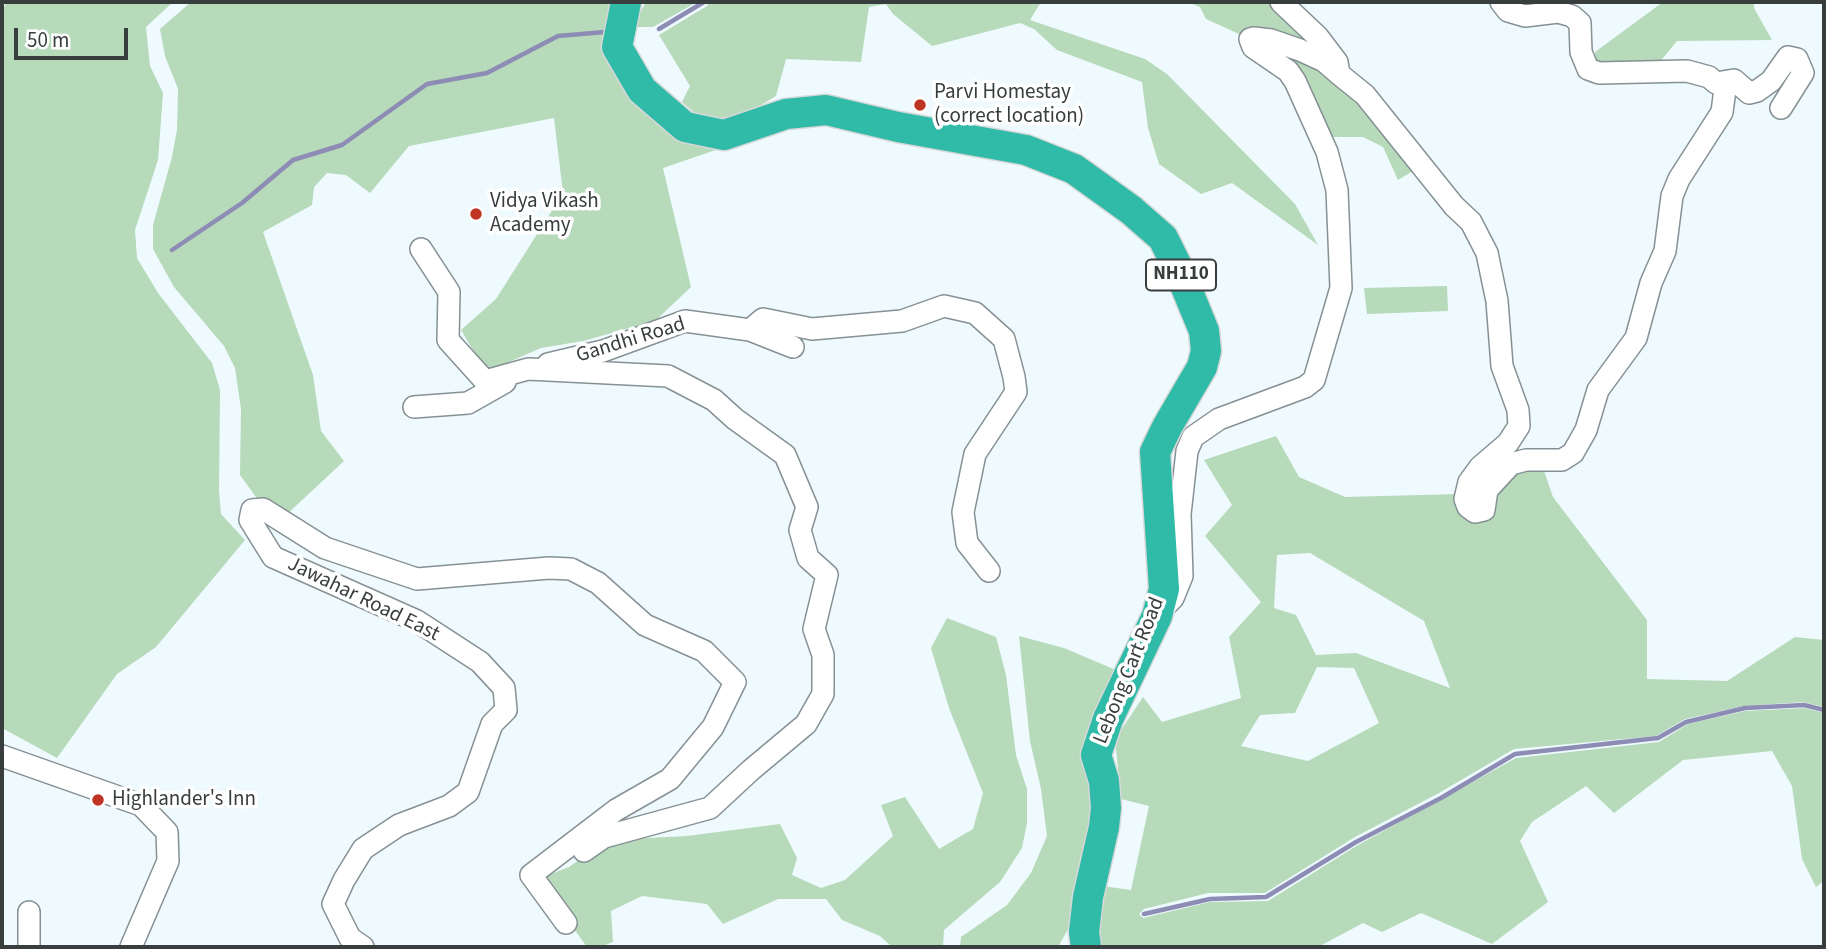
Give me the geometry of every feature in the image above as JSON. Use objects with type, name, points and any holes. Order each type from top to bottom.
[{"type":"highway","name":"Lebong Cart Road","points":[[626,2],[617,47],[642,90],[685,127],[724,135],[786,114],[825,110],[1026,150],[1074,169],[1131,210],[1163,238],[1204,331],[1206,351],[1202,367],[1155,452],[1164,589],[1157,616],[1108,719],[1096,755],[1104,781],[1106,808],[1088,897],[1084,932],[1086,947]]},
{"type":"street","points":[[1282,2],[1318,37],[1337,62],[1339,74]]},
{"type":"street","points":[[1501,2],[1508,11],[1525,16],[1558,12],[1572,16],[1580,23],[1581,52],[1588,69],[1599,73],[1687,71],[1709,77],[1716,83],[1734,80],[1749,93],[1757,91],[1771,80],[1788,57],[1797,59],[1803,73],[1781,108]]},
{"type":"street","points":[[1157,616],[1173,598],[1182,576],[1180,514],[1187,451],[1193,437],[1203,428],[1237,410],[1293,391],[1314,380],[1340,288],[1337,190],[1327,152],[1295,81],[1288,71],[1253,47],[1250,39],[1271,40],[1324,61],[1365,95],[1454,206],[1471,222],[1487,253],[1497,301],[1502,366],[1518,410],[1519,426],[1508,443],[1480,467],[1469,482],[1465,499],[1468,507],[1475,512],[1484,510],[1487,490],[1511,464],[1526,460],[1562,460],[1573,453],[1586,430],[1598,390],[1636,338],[1651,283],[1665,251],[1672,196],[1679,179],[1722,112],[1726,82]]},
{"type":"street","points":[[421,249],[449,292],[449,340],[485,381],[528,369],[667,376],[714,400],[735,419],[785,455],[807,507],[800,530],[808,558],[827,575],[814,629],[822,655],[823,694],[806,724],[710,808],[604,837],[565,863],[531,875],[566,923]]},
{"type":"street","name":"Gandhi Road","points":[[414,407],[468,403],[528,369],[603,351],[685,321],[750,330],[763,319],[812,329],[901,321],[944,306],[975,313],[1004,339],[1016,392],[975,454],[963,512],[967,543],[989,571]]},
{"type":"street","points":[[750,330],[793,347]]},
{"type":"street","name":"Jawahar Road East","points":[[363,947],[350,938],[333,904],[344,880],[363,849],[399,825],[449,806],[468,792],[492,724],[506,710],[504,688],[480,662],[417,621],[273,557],[250,520],[252,510],[263,509],[325,548],[417,579],[549,568],[571,569],[598,583],[645,625],[704,651],[735,682],[713,727],[670,779],[616,810],[531,875]]},
{"type":"street","points":[[2,756],[141,805],[167,832],[168,861],[131,947]]},
{"type":"street","points":[[29,912],[29,947]]},
{"type":"green space","points":[[6,2],[173,2],[146,27],[150,66],[163,93],[158,160],[135,230],[137,258],[158,293],[212,363],[220,390],[221,514],[245,540],[156,647],[117,674],[57,758],[2,728],[2,14]]},
{"type":"green space","points":[[191,2],[617,2],[631,85],[739,142],[663,168],[691,287],[655,321],[583,341],[541,348],[486,372],[461,330],[496,299],[563,193],[554,118],[409,146],[370,193],[346,175],[327,173],[314,187],[312,205],[263,232],[313,375],[321,431],[344,461],[285,516],[256,497],[240,475],[241,409],[235,368],[224,346],[174,287],[153,249],[153,225],[177,130],[178,89],[165,56],[160,29]]},
{"type":"green space","points":[[646,2],[697,2],[653,27],[632,27]]},
{"type":"green space","points":[[709,2],[1041,2],[1030,20],[1145,59],[1167,74],[1295,204],[1318,245],[1232,183],[1201,194],[1159,164],[1148,128],[1142,82],[1057,50],[1034,29],[1020,23],[932,46],[893,14],[886,4],[869,7],[861,62],[786,59],[776,96],[758,107],[734,119],[716,119],[696,114],[682,102],[690,86],[659,35],[707,6]]},
{"type":"green space","points":[[1187,2],[1270,2],[1321,50],[1255,31],[1239,34],[1206,19],[1200,7]]},
{"type":"green space","points":[[1663,2],[1754,2],[1754,8],[1772,40],[1677,41],[1658,64],[1596,63],[1595,52]]},
{"type":"green space","points":[[1300,53],[1323,64],[1418,168],[1398,180],[1383,147],[1363,137],[1333,137],[1288,65]]},
{"type":"green space","points":[[1447,286],[1448,311],[1367,314],[1364,288]]},
{"type":"green space","points":[[1276,436],[1299,477],[1345,497],[1460,494],[1511,468],[1542,465],[1553,497],[1647,620],[1647,679],[1727,681],[1795,637],[1824,640],[1824,707],[1803,702],[1744,706],[1685,719],[1656,736],[1514,749],[1439,793],[1355,837],[1265,893],[1208,893],[1144,909],[1139,914],[1143,918],[1210,902],[1268,901],[1358,845],[1516,758],[1659,742],[1688,724],[1745,711],[1804,708],[1824,713],[1824,881],[1816,887],[1802,859],[1792,786],[1772,751],[1683,760],[1614,813],[1586,786],[1532,822],[1520,841],[1548,902],[1492,944],[1421,913],[1382,932],[1363,923],[1318,947],[1101,947],[1098,917],[1102,886],[1131,890],[1149,806],[1121,799],[1115,739],[1143,697],[1162,722],[1241,698],[1229,637],[1261,602],[1205,536],[1232,505],[1204,460]],"holes":[[[1310,553],[1424,621],[1450,688],[1356,653],[1316,655],[1296,615],[1274,608],[1277,555]],[[1317,667],[1354,668],[1379,723],[1308,761],[1241,746],[1260,715],[1295,713]]]},
{"type":"green space","points":[[947,618],[996,637],[1006,675],[1016,755],[1027,789],[1027,823],[1022,848],[1000,882],[944,930],[943,947],[892,947],[880,936],[842,920],[826,899],[778,899],[723,924],[707,904],[642,896],[611,911],[613,942],[600,947],[587,947],[538,879],[569,867],[607,840],[687,836],[780,824],[797,858],[792,875],[821,888],[845,880],[893,836],[881,805],[905,797],[939,849],[973,829],[983,793],[949,708],[931,648]]},
{"type":"green space","points":[[1019,636],[1064,648],[1123,673],[1071,924],[1058,947],[960,947],[961,937],[1007,905],[1031,873],[1047,836],[1041,789],[1030,741]]},
{"type":"waterway","points":[[659,29],[704,2]]},
{"type":"waterway","points":[[172,250],[242,203],[293,160],[342,145],[427,84],[487,73],[558,36],[605,32]]},
{"type":"waterway","points":[[1144,914],[1210,899],[1266,897],[1356,842],[1441,798],[1515,754],[1658,738],[1686,722],[1745,708],[1804,705],[1824,710]]},
{"type":"place","name":"Parvi Homestay (correct location)","points":[[920,105]]},
{"type":"place","name":"Vidya Vikash Academy","points":[[476,214]]},
{"type":"place","name":"Highlander's Inn","points":[[98,800]]}]
